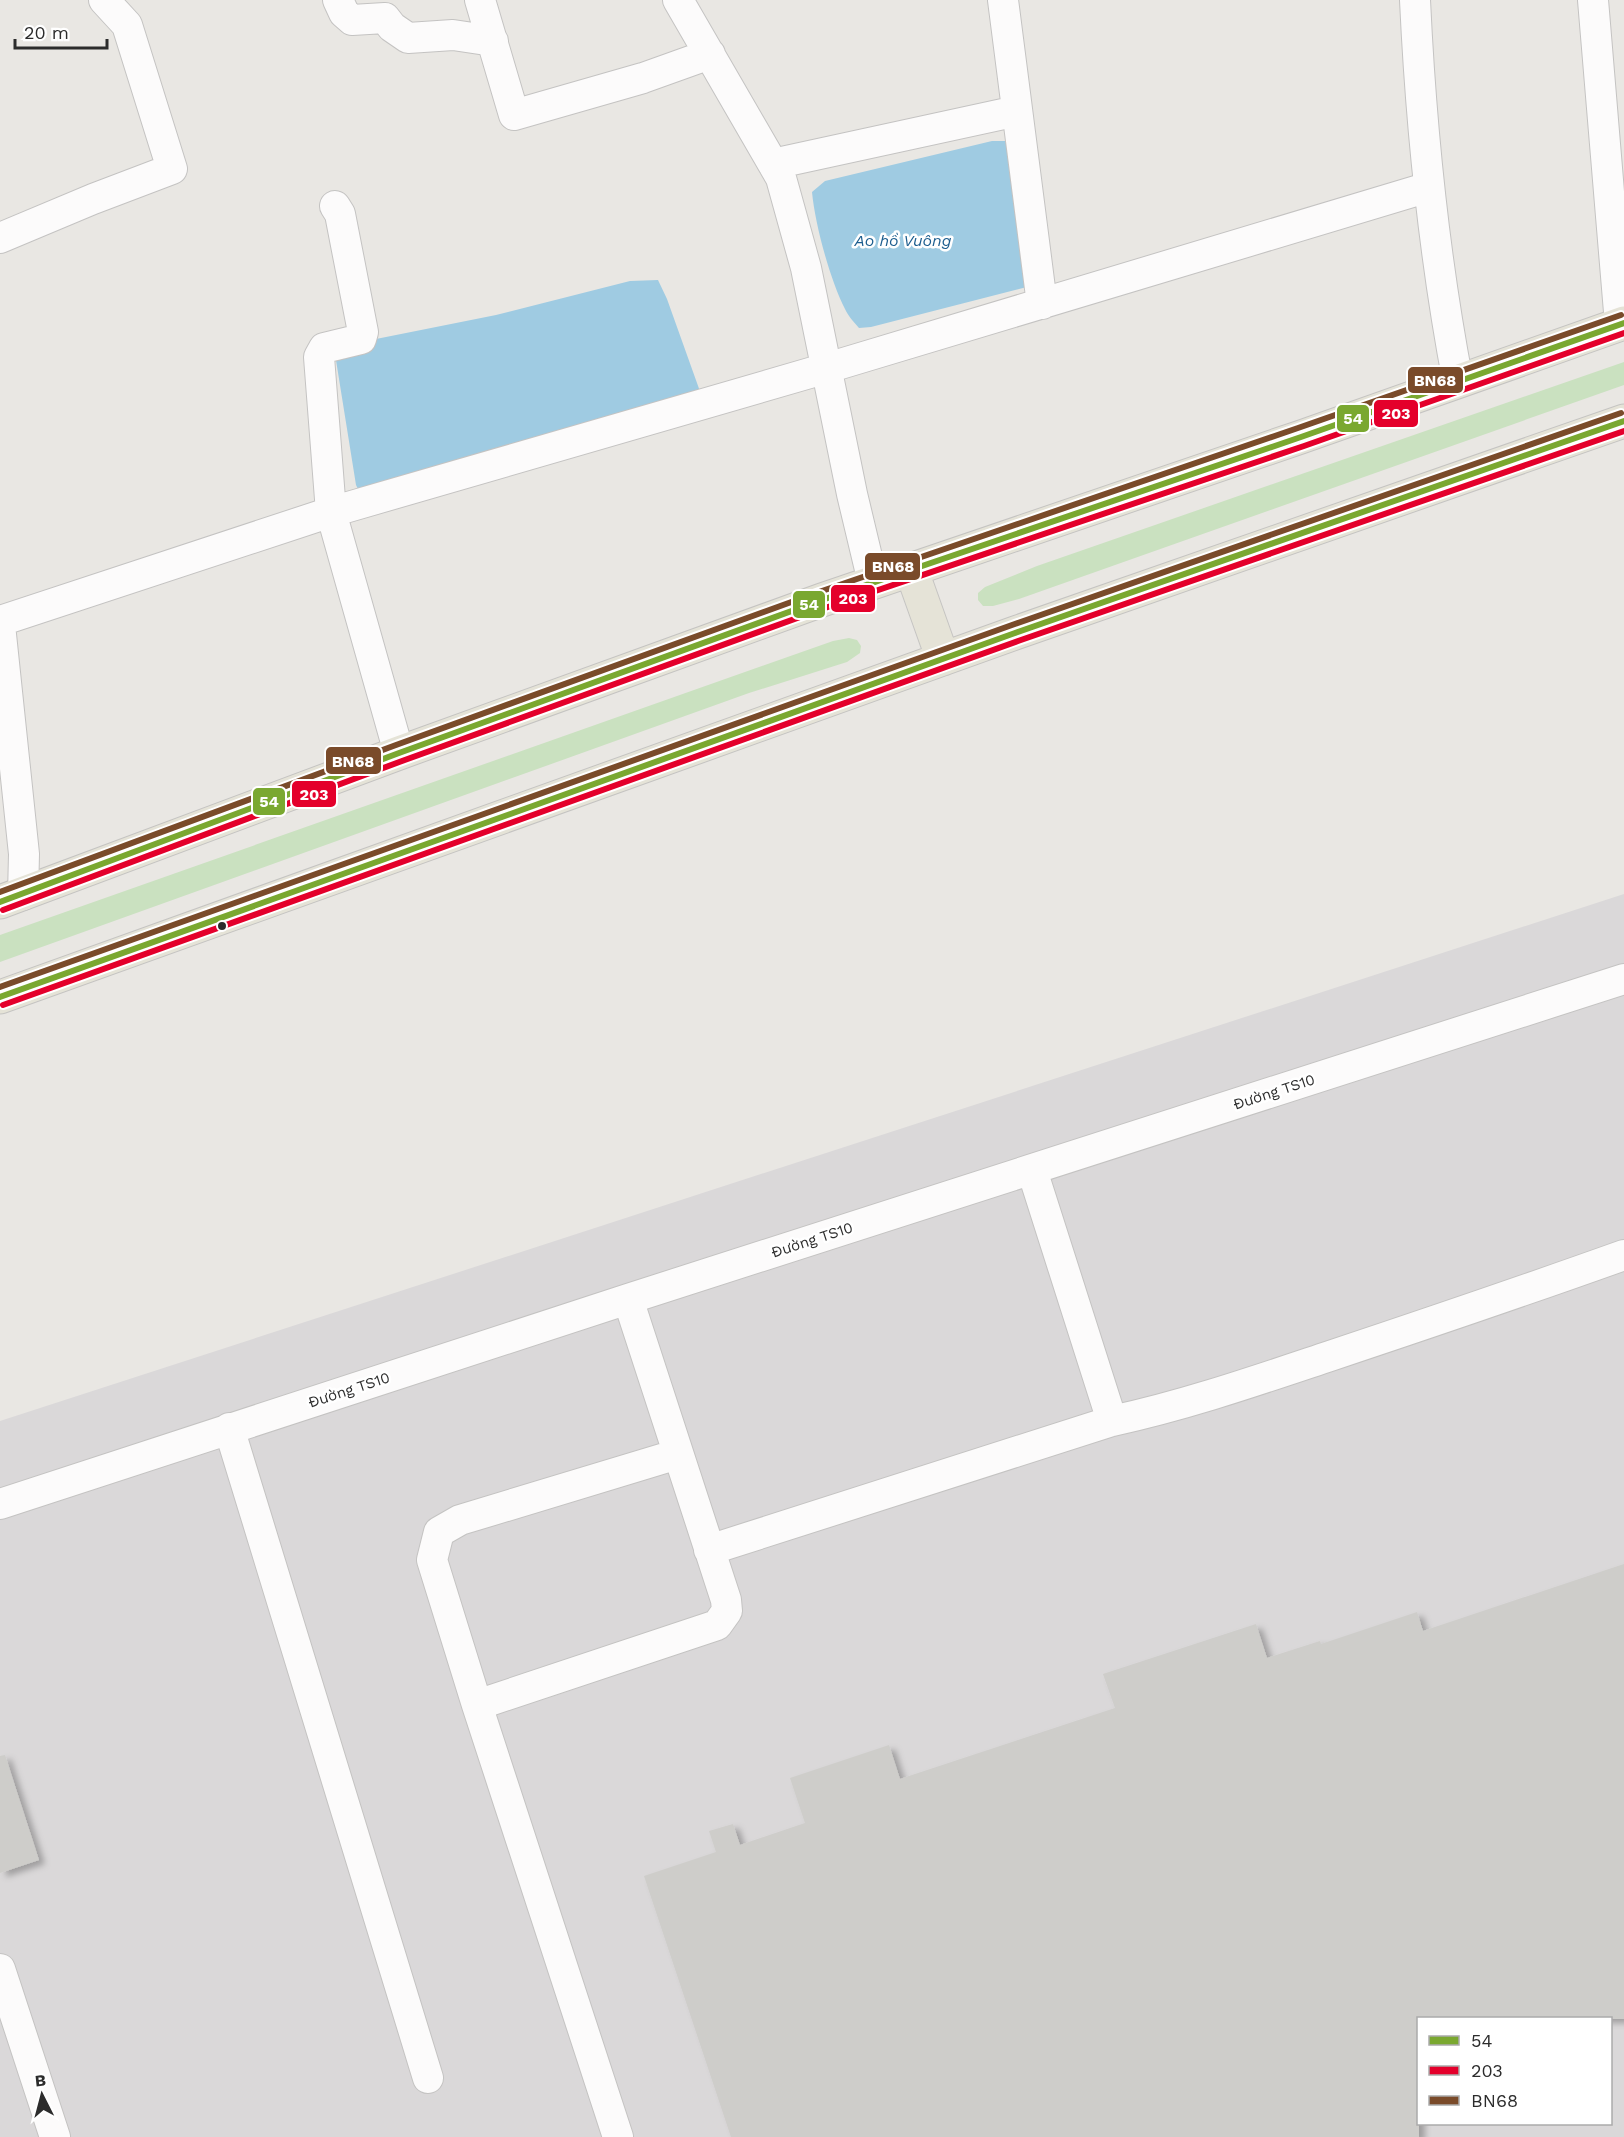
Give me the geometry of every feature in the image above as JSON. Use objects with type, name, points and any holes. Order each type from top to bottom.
[{"type":"main road","points":[[11,898],[399,753],[873,582],[1622,324]]},
{"type":"main road","points":[[0,997],[943,659],[1624,421]]},
{"type":"main road","points":[[911,570],[943,659]]},
{"type":"street","points":[[0,238],[172,168],[127,25],[104,0]]},
{"type":"street","points":[[338,0],[344,13],[352,20],[385,18],[408,38],[453,35],[493,41]]},
{"type":"street","points":[[480,0],[514,115],[643,78],[710,54]]},
{"type":"street","points":[[678,0],[781,178],[806,268],[852,494],[873,582]]},
{"type":"street","points":[[1003,0],[1042,304]]},
{"type":"street","points":[[1415,0],[1419,95],[1436,252],[1458,382]]},
{"type":"street","points":[[1593,0],[1622,324]]},
{"type":"street","points":[[773,164],[1017,111]]},
{"type":"street","points":[[11,898],[24,854],[0,623],[331,512],[827,369],[1429,187]]},
{"type":"street","points":[[335,206],[340,214],[363,332],[361,339],[324,348],[319,357],[331,512],[399,753]]},
{"type":"street","name":"Đường TS10","points":[[0,1504],[628,1299],[1624,979]]},
{"type":"street","points":[[1032,1170],[1112,1421]]},
{"type":"street","points":[[709,1550],[1112,1421],[1165,1409],[1254,1381],[1469,1310],[1624,1255]]},
{"type":"street","points":[[477,1705],[717,1625],[727,1611],[726,1600],[628,1299]]},
{"type":"street","points":[[229,1428],[428,2078]]},
{"type":"street","points":[[618,2137],[432,1560],[439,1532],[460,1520],[678,1454]]},
{"type":"street","points":[[0,1969],[55,2137]]},
{"type":"shaded area","points":[[1624,894],[1624,2137],[0,2137],[0,1421]]},
{"type":"green space","points":[[1624,362],[1624,385],[1019,599],[993,606],[983,606],[978,600],[978,593],[985,587],[1037,566]]},
{"type":"green space","points":[[849,638],[857,640],[861,646],[860,653],[847,662],[749,693],[0,962],[0,935],[833,641]]},
{"type":"water","name":"Ao hồ Vuông","points":[[992,141],[1005,141],[1013,163],[1027,287],[871,327],[859,328],[846,312],[834,283],[820,235],[812,192],[825,181]]},
{"type":"water","points":[[658,280],[702,397],[366,505],[356,485],[335,354],[356,343],[496,315],[630,281]]},
{"type":"building","points":[[1624,1564],[1624,2019],[1612,2019],[1612,2017],[1417,2017],[1419,2137],[731,2137],[644,1876],[716,1852],[709,1831],[733,1824],[740,1845],[805,1823],[790,1778],[889,1745],[900,1779],[1115,1708],[1103,1674],[1256,1624],[1267,1658],[1320,1641],[1321,1644],[1417,1612],[1423,1631]]},
{"type":"building","points":[[5,1755],[39,1860],[0,1873],[0,1756]]},
{"type":"transit line","name":"BN68","points":[[0,892],[396,745],[819,592],[1621,315]]},
{"type":"transit line","name":"54","points":[[0,902],[399,753],[822,600],[1301,437],[1624,323]]},
{"type":"transit line","name":"203","points":[[3,910],[402,761],[825,608],[1304,446],[1624,333]]},
{"type":"transit line","name":"BN68","points":[[0,987],[1012,625],[1621,413]]},
{"type":"transit line","name":"54","points":[[0,997],[1015,633],[1624,421]]},
{"type":"transit line","name":"203","points":[[3,1005],[1018,641],[1624,431]]}]
